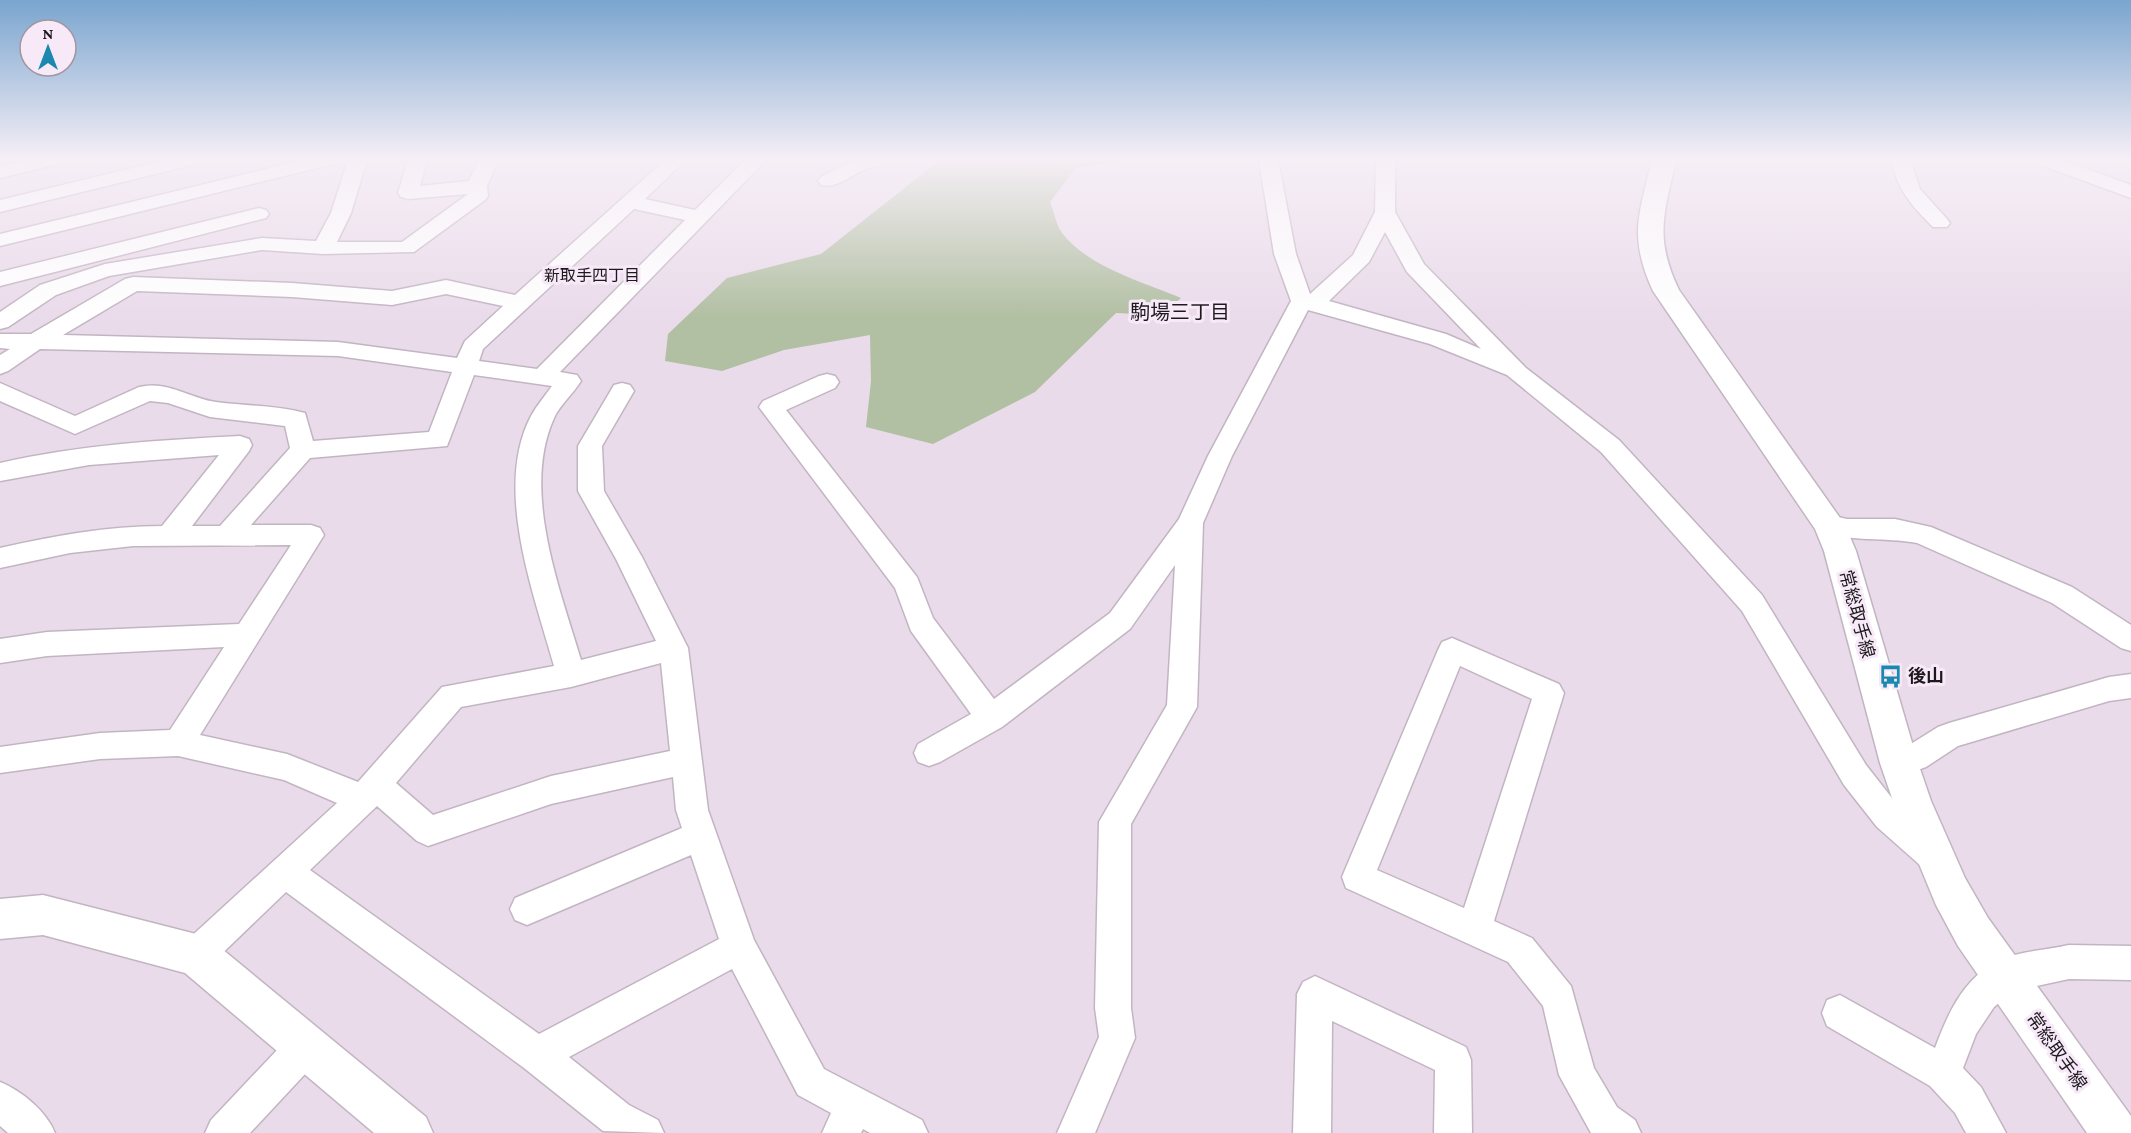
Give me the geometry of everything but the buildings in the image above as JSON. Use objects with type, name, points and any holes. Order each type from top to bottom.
[{"type":"main road","name":"常総取手線","points":[[1653,213],[1650,229],[1650,249],[1666,291],[1829,525],[1840,551],[1899,763],[1934,856],[1973,932],[2115,1133]]},
{"type":"main road","points":[[0,919],[43,915],[196,955],[410,1133]]},
{"type":"street","points":[[0,240],[96,213]]},
{"type":"street","points":[[323,248],[341,213]]},
{"type":"street","points":[[0,322],[48,290],[105,270],[262,244],[323,248],[407,248],[455,213]]},
{"type":"street","points":[[227,535],[303,450],[438,440],[473,346],[616,213]]},
{"type":"street","points":[[676,213],[699,218]]},
{"type":"street","points":[[542,377],[704,213]]},
{"type":"street","points":[[1278,213],[1285,254],[1308,302],[1438,339],[1518,373]]},
{"type":"street","points":[[929,753],[991,718],[1120,621],[1190,523],[1220,456],[1308,302],[1362,258],[1385,213]]},
{"type":"street","points":[[1385,213],[1415,267],[1518,373],[1610,446],[1752,603],[1812,706],[1856,775],[1888,818],[1934,856]]},
{"type":"street","points":[[1930,213],[1940,223]]},
{"type":"street","points":[[0,279],[259,214],[262,244]]},
{"type":"street","points":[[0,366],[35,342],[133,284],[392,298],[446,287],[519,303]]},
{"type":"street","points":[[0,341],[338,349],[569,381],[542,418],[530,460],[530,524],[571,675]]},
{"type":"street","points":[[827,382],[771,407],[907,584],[921,623],[991,718]]},
{"type":"street","points":[[0,391],[75,426],[147,393],[170,395],[210,409],[296,419],[303,450]]},
{"type":"street","points":[[622,391],[590,446],[591,491],[629,557],[674,648],[692,810],[740,947],[811,1082],[849,1119],[909,1133]]},
{"type":"street","points":[[0,472],[29,465],[103,455],[240,445],[170,535]]},
{"type":"street","points":[[1076,1133],[1118,1038],[1113,1008],[1114,822],[1182,707],[1190,523]]},
{"type":"street","points":[[1829,525],[1847,529],[1896,529],[1922,534],[2062,595],[2131,640]]},
{"type":"street","points":[[0,558],[70,543],[133,536],[311,535],[178,743]]},
{"type":"street","points":[[0,651],[47,644],[248,635]]},
{"type":"street","points":[[196,955],[369,792],[452,696],[571,675],[674,648]]},
{"type":"street","points":[[1474,930],[1550,693],[1452,650],[1358,877],[1474,930],[1520,950],[1559,998],[1577,1075],[1604,1120],[1622,1133]]},
{"type":"street","points":[[1899,763],[1915,758],[1949,736],[2109,689],[2131,686]]},
{"type":"street","points":[[0,760],[99,746],[178,743],[288,767],[369,792],[428,831],[551,790],[686,761]]},
{"type":"street","points":[[527,909],[701,835]]},
{"type":"street","points":[[285,872],[537,1055],[622,1128]]},
{"type":"street","points":[[537,1055],[740,947]]},
{"type":"street","points":[[1943,1073],[1962,1023],[1982,995],[2004,976],[2069,962],[2131,963]]},
{"type":"street","points":[[1312,1133],[1315,994],[1453,1060],[1453,1133]]},
{"type":"street","points":[[1840,1013],[1943,1073],[1968,1100],[1987,1133]]},
{"type":"street","points":[[224,1133],[307,1045]]},
{"type":"street","points":[[0,1101],[36,1133]]},
{"type":"green space","points":[[873,213],[1054,213],[1062,233],[1087,256],[1117,272],[1181,298],[1163,315],[1116,313],[1035,392],[933,444],[866,427],[871,381],[870,335],[784,350],[722,371],[665,361],[668,334],[727,278],[821,254]]},
{"type":"place","name":"後山","points":[[1890,676]]},
{"type":"district","name":"新取手四丁目","points":[[592,275]]},
{"type":"district","name":"駒場三丁目","points":[[1180,312]]}]
